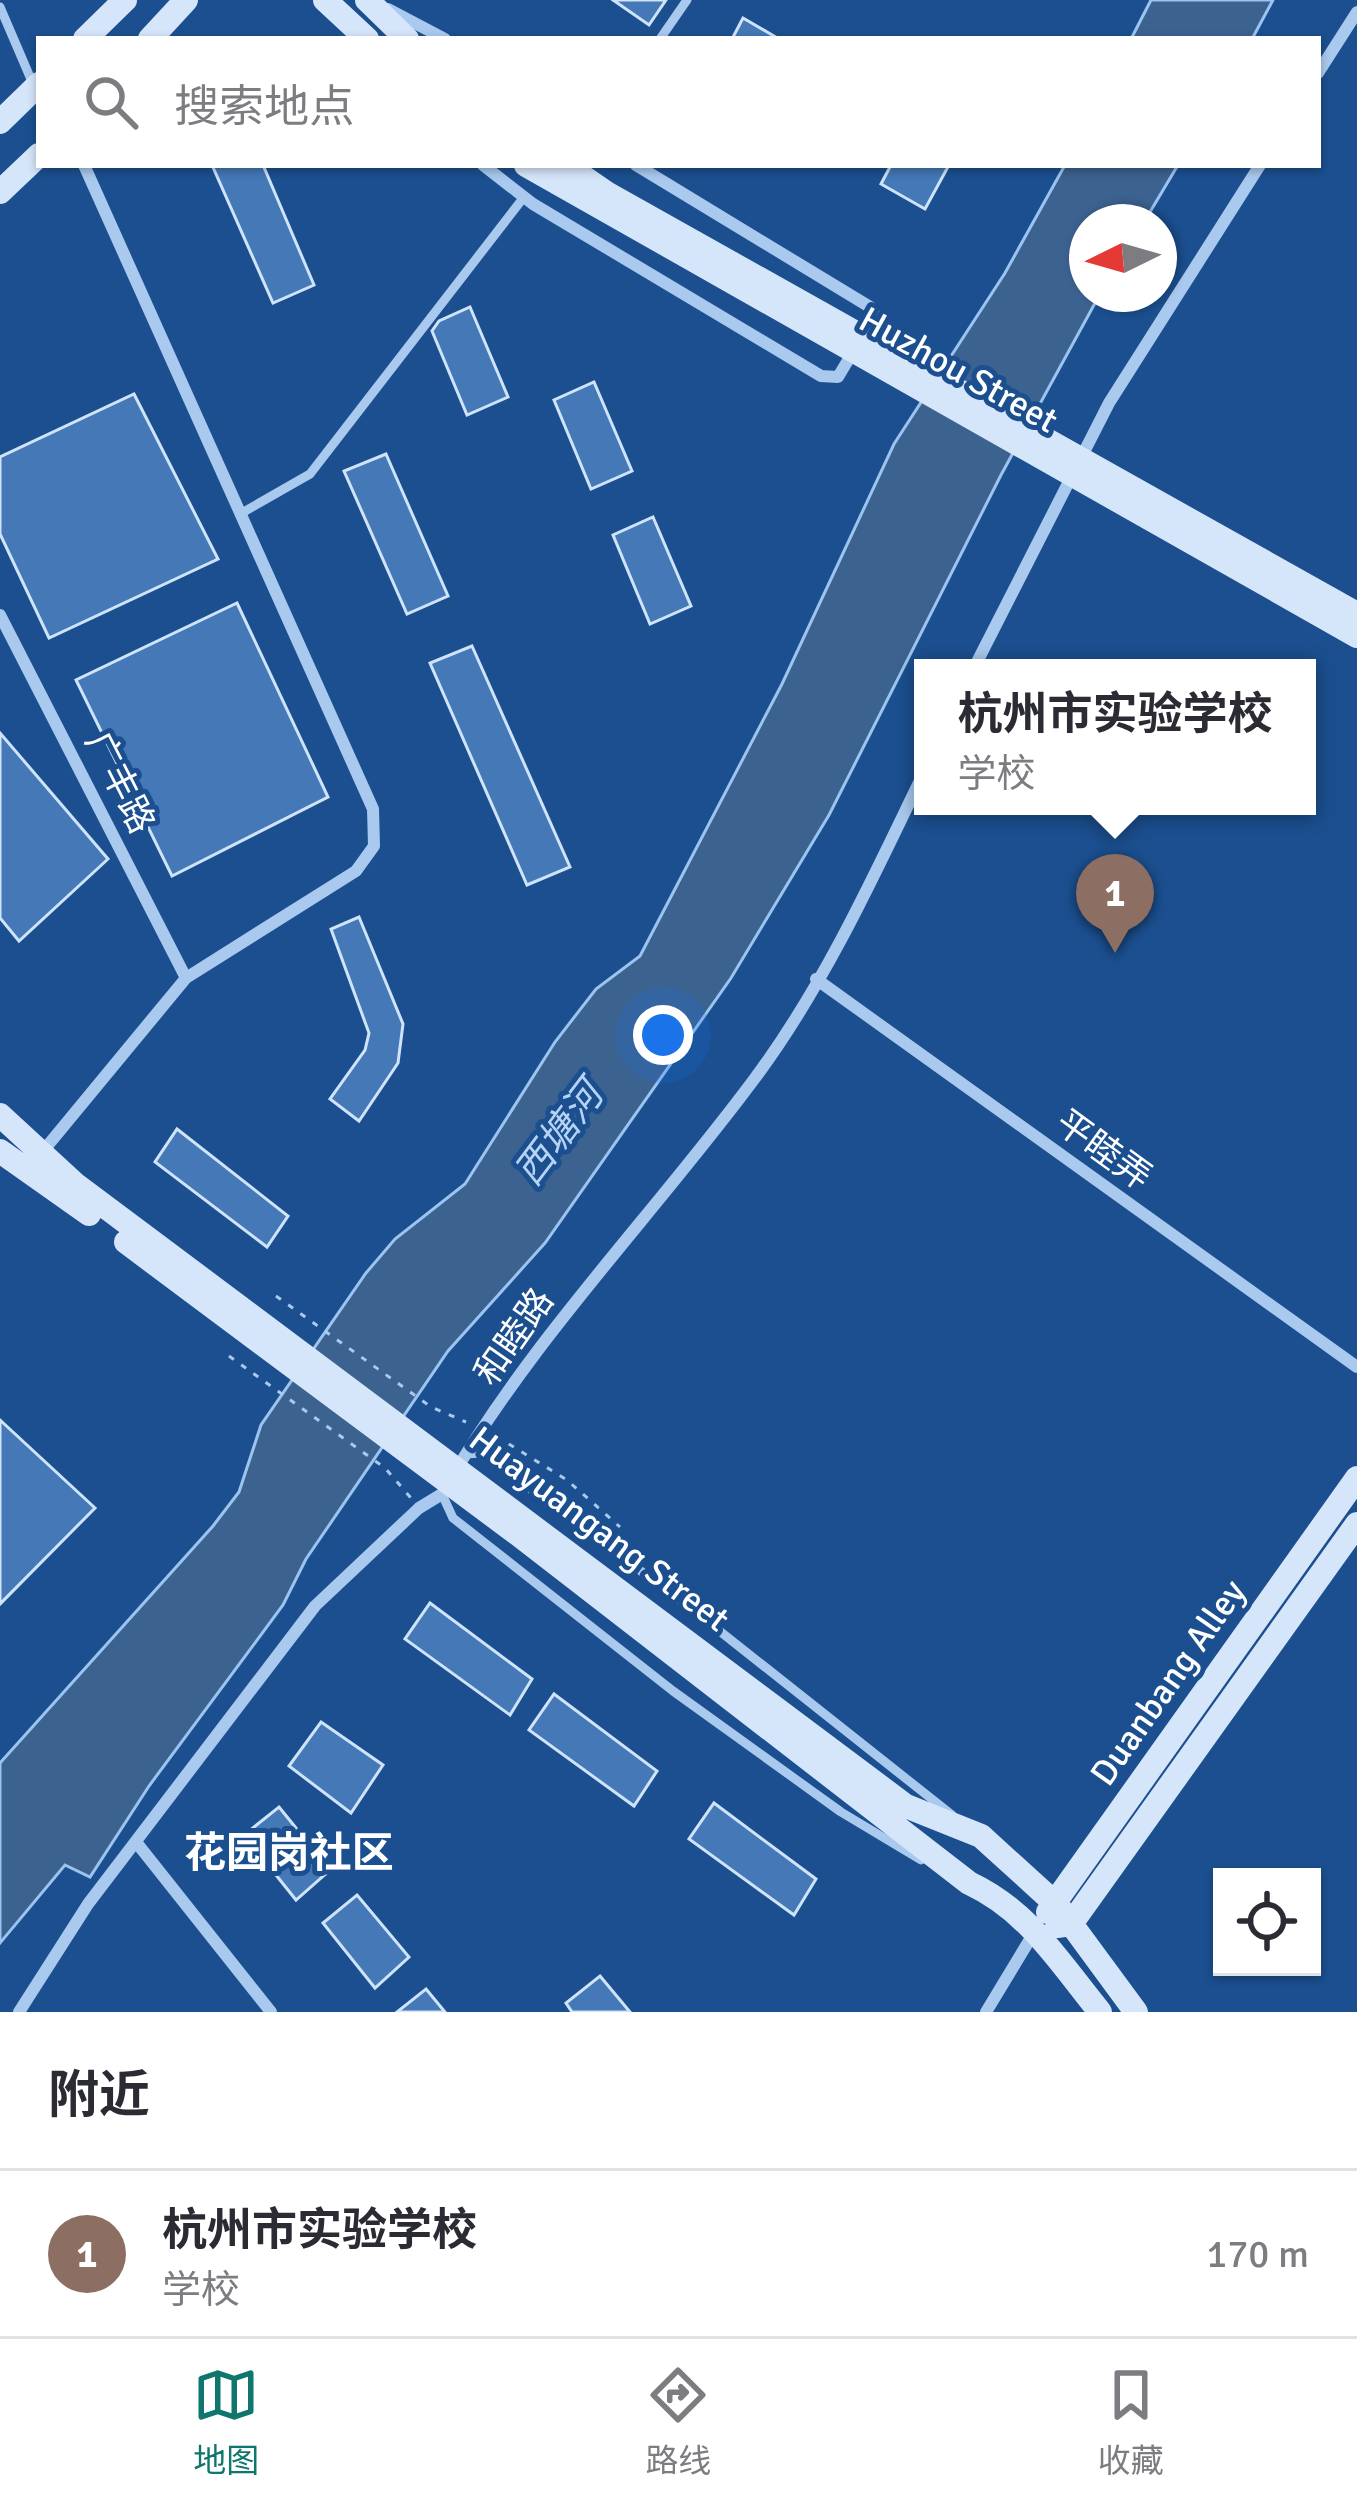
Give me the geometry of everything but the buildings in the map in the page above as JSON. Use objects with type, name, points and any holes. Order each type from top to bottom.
[{"type":"street","points":[[88,36],[125,0]]},
{"type":"street","points":[[153,36],[186,0]]},
{"type":"street","points":[[325,0],[363,36]]},
{"type":"street","points":[[368,0],[404,36]]},
{"type":"street","points":[[368,0],[439,36]]},
{"type":"street","points":[[1321,68],[1357,12]]},
{"type":"street","points":[[0,122],[36,87]]},
{"type":"street","points":[[0,192],[36,158]]},
{"type":"street","points":[[35,1162],[186,978],[356,871],[374,846],[373,809],[85,168]]},
{"type":"street","points":[[487,168],[524,197],[821,376],[838,377],[875,315],[870,307],[641,168]]},
{"type":"street","name":"Huzhou Street","points":[[531,168],[1357,636]]},
{"type":"street","name":"Huzhou Street","points":[[570,168],[608,194],[1357,614]]},
{"type":"street","points":[[979,659],[1109,403],[1258,168]]},
{"type":"street","name":"广丰路","points":[[0,615],[186,978]]},
{"type":"street","name":"和睦路","points":[[19,2012],[88,1904],[316,1606],[419,1508],[442,1494],[562,1315],[759,1073],[816,979],[914,791]]},
{"type":"street","name":"平睦弄","points":[[816,979],[1357,1367]]},
{"type":"street","name":"Huayuangang Street","points":[[0,1115],[35,1162],[70,1190],[902,1815],[969,1883],[999,1897],[1036,1929],[1100,2012]]},
{"type":"street","name":"Huayuangang Street","points":[[0,1151],[35,1162]]},
{"type":"street","name":"Duanbang Alley","points":[[986,2012],[1054,1903],[1357,1478]]},
{"type":"street","name":"Duanbang Alley","points":[[1071,1924],[1357,1524]]},
{"type":"street","name":"Huayuangang Street","points":[[902,1815],[981,1836],[1054,1903],[1136,2012]]},
{"type":"street","points":[[136,1842],[271,2012]]},
{"type":"street","points":[[1036,1929],[1071,1924]]},
{"type":"lane","points":[[662,36],[687,0]]},
{"type":"lane","points":[[0,7],[36,84]]},
{"type":"lane","points":[[240,514],[310,474],[524,197]]},
{"type":"lane","points":[[465,1454],[482,1453],[670,1592],[981,1836]]},
{"type":"lane","points":[[442,1494],[453,1518],[674,1691],[841,1812],[969,1883]]},
{"type":"path","points":[[276,1296],[315,1319],[431,1407],[470,1424]]},
{"type":"path","points":[[229,1355],[385,1468],[419,1508]]},
{"type":"path","points":[[490,1432],[567,1480],[620,1527]]},
{"type":"water","points":[[1151,0],[1273,0],[1254,36],[1133,36]]},
{"type":"water","name":"西塘河","points":[[1063,168],[1176,168],[1155,204],[1069,204],[1069,312],[1090,312],[1001,475],[829,815],[731,978],[545,1243],[448,1351],[306,1559],[283,1605],[149,1786],[90,1877],[65,1865],[0,1943],[0,1763],[213,1526],[239,1492],[261,1425],[366,1273],[395,1239],[465,1184],[555,1042],[596,989],[640,956],[782,684],[894,444],[1005,273]]},
{"type":"place","name":"杭州市实验学校","points":[[1115,953]]},
{"type":"district","name":"花园岗社区","points":[[289,1852]]}]
